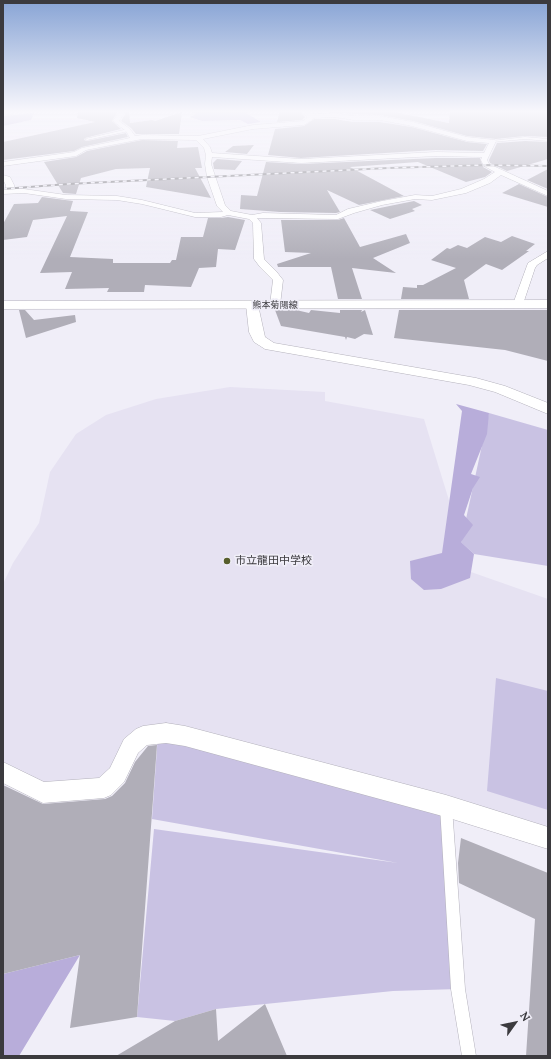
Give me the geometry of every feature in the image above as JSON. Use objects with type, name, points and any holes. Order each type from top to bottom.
[{"type":"main road","name":"熊本菊陽線","points":[[3,305],[548,304]]},
{"type":"street","points":[[3,164],[29,160]]},
{"type":"street","points":[[208,160],[210,177],[221,206],[228,213]]},
{"type":"street","points":[[290,160],[312,160]]},
{"type":"street","points":[[484,160],[486,165],[548,194]]},
{"type":"street","points":[[3,177],[7,179],[10,185],[7,191],[32,191],[66,197],[117,198],[142,202],[195,215],[221,215],[228,213],[252,217],[328,218],[338,217],[351,211],[382,203],[415,197],[432,198],[463,191],[487,181],[500,172]]},
{"type":"street","points":[[252,217],[257,223],[259,259],[278,280],[275,305]]},
{"type":"street","points":[[518,304],[530,268],[533,264],[548,254]]},
{"type":"street","points":[[252,305],[256,332],[259,339],[270,346],[471,381],[500,389],[548,409]]},
{"type":"street","points":[[3,772],[43,793],[104,788],[118,775],[130,746],[143,736],[166,733],[185,736],[446,806],[548,838]]},
{"type":"lane","points":[[446,806],[458,989],[469,1056]]},
{"type":"shaded area","points":[[230,387],[325,392],[325,401],[424,419],[471,572],[548,599],[548,839],[143,736],[117,775],[43,793],[3,772],[3,584],[13,563],[39,523],[50,472],[76,434],[106,415],[156,399]]},
{"type":"shaded area","points":[[456,404],[489,413],[487,434],[471,474],[480,477],[473,488],[464,515],[473,525],[461,542],[474,554],[470,578],[441,589],[424,590],[411,579],[410,561],[442,553],[462,411]]},
{"type":"shaded area","points":[[489,413],[548,430],[548,566],[474,554],[461,542]]},
{"type":"shaded area","points":[[496,678],[548,691],[548,810],[487,791]]},
{"type":"shaded area","points":[[158,734],[446,806],[458,989],[393,991],[216,1009],[175,1021],[137,1017],[154,829],[398,863],[152,819]]},
{"type":"shaded area","points":[[80,955],[19,1056],[3,1056],[3,974]]},
{"type":"building","points":[[54,160],[201,160],[202,168],[195,168],[211,198],[146,187],[150,168],[116,169],[81,178],[76,194],[63,193],[44,162]]},
{"type":"building","points":[[216,160],[242,161],[235,170],[214,169],[213,163]]},
{"type":"building","points":[[382,160],[481,160],[483,167],[492,172],[485,177],[466,182],[418,162],[350,167],[404,196],[359,205],[327,190],[340,212],[280,212],[240,209],[241,195],[257,196],[266,162],[301,164]]},
{"type":"building","points":[[489,160],[543,160],[507,171],[490,163]]},
{"type":"building","points":[[548,169],[548,189],[527,180]]},
{"type":"building","points":[[519,184],[548,197],[548,207],[502,193]]},
{"type":"building","points":[[42,197],[73,201],[70,211],[88,212],[70,257],[113,259],[113,263],[170,263],[172,260],[176,260],[181,237],[203,237],[208,218],[228,217],[245,220],[235,250],[218,249],[216,267],[199,268],[191,287],[145,285],[144,292],[107,292],[109,288],[65,289],[72,272],[40,273],[67,216],[33,220],[27,237],[3,240],[3,224],[14,204],[38,203]]},
{"type":"building","points":[[414,201],[422,205],[412,209],[415,211],[390,219],[370,210]]},
{"type":"building","points":[[344,218],[360,247],[406,234],[410,243],[373,258],[396,273],[352,268],[362,299],[338,299],[331,267],[278,267],[277,264],[311,253],[285,252],[281,220],[338,220]]},
{"type":"building","points":[[512,236],[535,244],[526,251],[529,251],[502,270],[486,264],[464,280],[469,299],[401,299],[403,287],[417,288],[417,285],[423,285],[456,268],[431,260],[447,248],[450,249],[458,245],[467,248],[485,237],[501,242]]},
{"type":"building","points":[[19,310],[25,310],[34,320],[75,315],[76,322],[26,338]]},
{"type":"building","points":[[275,310],[296,310],[309,313],[311,310],[340,313],[340,310],[362,310],[361,312],[365,310],[373,335],[364,334],[355,339],[347,337],[346,340],[345,337],[281,326]]},
{"type":"building","points":[[399,310],[548,310],[548,361],[505,350],[394,338]]},
{"type":"building","points":[[157,745],[137,1017],[70,1028],[80,955],[3,974],[3,785],[43,804],[105,799],[112,796],[125,783],[135,762],[148,746]]},
{"type":"building","points":[[461,838],[548,873],[548,1056],[526,1056],[535,919],[459,883],[458,863]]},
{"type":"building","points":[[265,1004],[287,1056],[116,1056],[175,1021],[216,1009],[218,1041]]},
{"type":"railway","points":[[3,189],[68,184],[388,168],[486,165],[548,166]]},
{"type":"place","name":"市立龍田中学校","points":[[227,561]]}]
